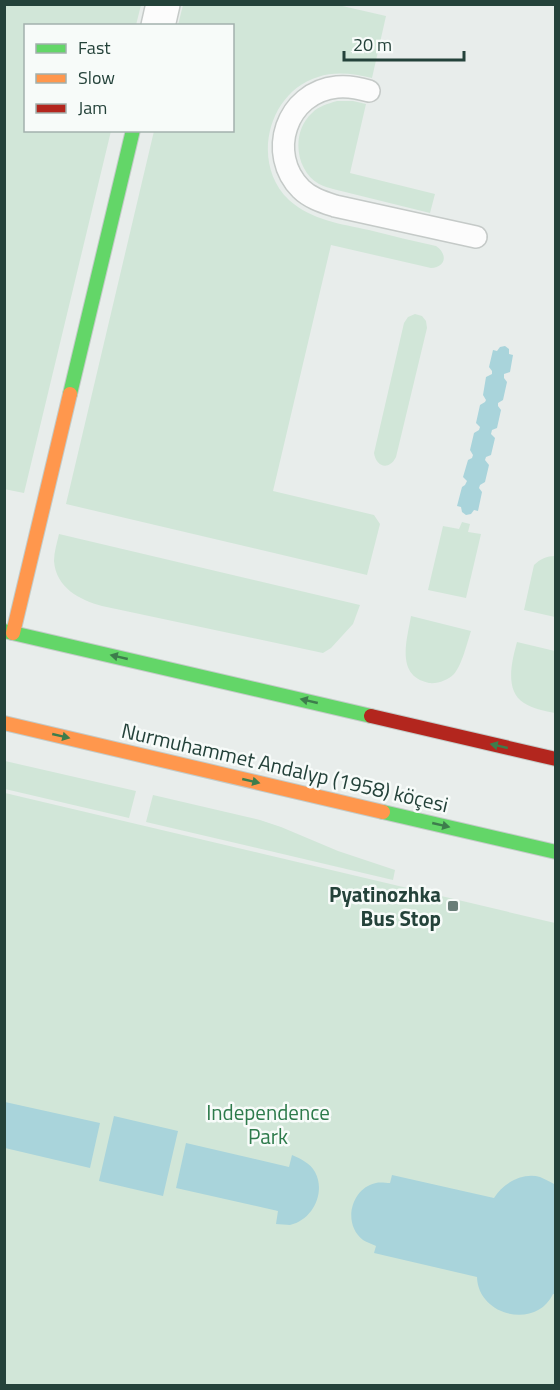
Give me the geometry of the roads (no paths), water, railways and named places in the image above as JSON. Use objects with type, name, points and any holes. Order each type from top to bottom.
[{"type":"main road","points":[[133,132],[9,632],[555,759]]},
{"type":"main road","name":"Nurmuhammet Andalyp (1958) köçesi","points":[[4,723],[555,852]]},
{"type":"street","points":[[158,24],[163,4]]},
{"type":"lane","points":[[369,91],[337,87],[319,91],[304,100],[292,114],[283,142],[284,160],[291,177],[303,191],[335,206],[476,237]]},
{"type":"water","points":[[505,346],[509,349],[509,354],[513,355],[510,372],[504,374],[507,382],[503,400],[498,403],[501,410],[497,428],[492,430],[491,434],[495,438],[491,455],[485,460],[489,465],[485,482],[479,488],[482,492],[478,511],[474,510],[471,514],[466,515],[462,512],[461,507],[457,506],[462,487],[467,481],[463,477],[468,460],[473,455],[470,450],[474,433],[480,427],[476,423],[480,405],[486,400],[483,395],[486,377],[492,374],[489,367],[493,350],[497,351],[500,347]]},
{"type":"water","points":[[5,1102],[100,1123],[90,1168],[5,1148]]},
{"type":"water","points":[[114,1116],[178,1131],[163,1196],[99,1181]]},
{"type":"water","points":[[186,1143],[289,1167],[292,1155],[299,1158],[311,1166],[318,1180],[318,1196],[315,1204],[311,1211],[298,1222],[290,1225],[276,1224],[278,1211],[176,1188]]},
{"type":"water","points":[[392,1175],[494,1198],[508,1183],[520,1177],[540,1177],[554,1184],[556,1186],[555,1294],[545,1305],[534,1312],[522,1315],[509,1314],[497,1309],[487,1301],[480,1290],[477,1277],[374,1253],[376,1246],[363,1240],[353,1225],[352,1207],[360,1192],[367,1186],[376,1183],[390,1183]]},
{"type":"place","name":"Pyatinozhka Bus Stop","points":[[453,906]]},
{"type":"park label","name":"Independence Park","points":[[268,1124]]}]
